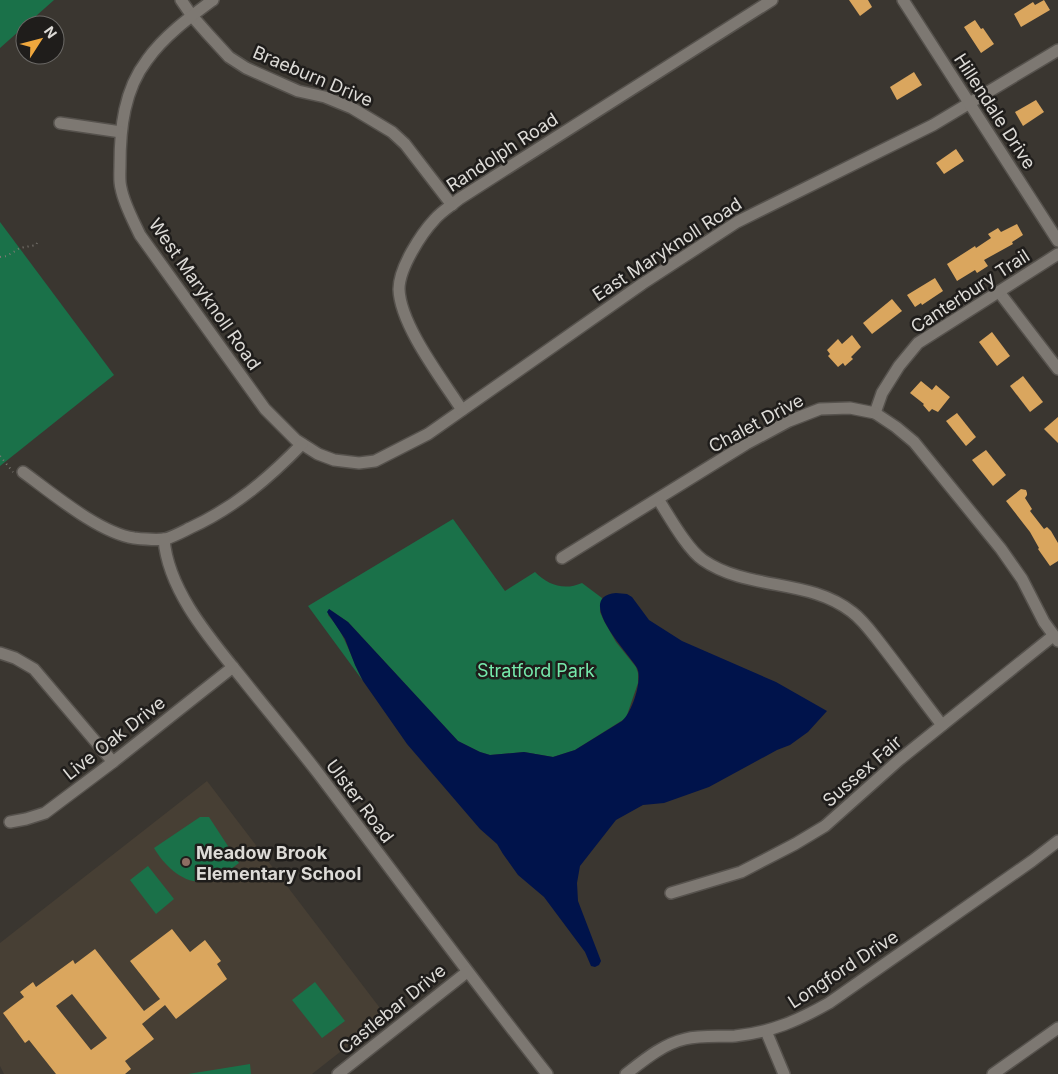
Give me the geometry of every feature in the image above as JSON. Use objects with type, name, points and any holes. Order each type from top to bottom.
[{"type":"street","name":"Braeburn Drive","points":[[181,0],[192,16],[230,57],[246,68],[298,90],[325,97],[352,108],[392,132],[405,144],[452,205]]},
{"type":"street","name":"West Maryknoll Road","points":[[212,0],[167,38],[148,59],[134,80],[120,132],[120,188],[140,235],[265,409],[302,444]]},
{"type":"street","name":"Randolph Road","points":[[462,410],[406,320],[399,289],[401,274],[415,245],[436,218],[452,205],[772,0]]},
{"type":"street","name":"Hillendale Drive","points":[[903,0],[1058,241]]},
{"type":"street","name":"East Maryknoll Road","points":[[302,444],[318,454],[334,460],[375,461],[428,434],[642,284],[738,222],[933,125],[1058,50]]},
{"type":"street","points":[[60,123],[120,132]]},
{"type":"street","name":"Canterbury Trail","points":[[875,413],[882,393],[899,366],[918,344],[1058,254]]},
{"type":"street","points":[[999,292],[1058,369]]},
{"type":"street","name":"Chalet Drive","points":[[562,558],[746,444],[797,418],[820,409],[850,408],[875,413],[914,442],[984,527],[1022,579],[1056,639]]},
{"type":"street","points":[[23,472],[70,507],[107,528],[134,538],[164,539],[209,520],[236,502],[272,474],[302,444]]},
{"type":"street","points":[[658,499],[688,543],[702,559],[744,578],[800,589],[835,601],[853,612],[894,661],[942,725]]},
{"type":"street","name":"Ulster Road","points":[[164,539],[173,574],[185,600],[233,667],[317,772],[467,972],[547,1074]]},
{"type":"street","name":"Sussex Fair","points":[[671,893],[741,872],[825,826],[942,725],[1056,639]]},
{"type":"street","points":[[0,652],[34,669],[113,762]]},
{"type":"street","name":"Live Oak Drive","points":[[10,822],[45,813],[233,667]]},
{"type":"street","name":"Longford Drive","points":[[626,1074],[653,1053],[686,1038],[735,1036],[766,1032],[804,1017],[829,1003],[1024,867],[1058,841]]},
{"type":"street","name":"Castlebar Drive","points":[[338,1074],[467,972]]},
{"type":"street","points":[[993,1074],[1058,1028]]},
{"type":"street","points":[[766,1032],[784,1074]]},
{"type":"path","points":[[0,257],[7,256],[20,248],[36,245],[37,242]]},
{"type":"path","points":[[0,456],[13,472],[23,472]]},
{"type":"shaded area","points":[[616,593],[627,594],[632,597],[649,620],[682,641],[776,682],[827,711],[808,732],[790,745],[777,750],[709,787],[664,803],[643,805],[616,820],[580,866],[577,883],[578,901],[601,961],[595,967],[591,966],[585,952],[544,897],[518,875],[497,844],[480,829],[407,744],[363,681],[345,639],[327,612],[329,609],[348,622],[458,741],[490,755],[524,752],[553,757],[575,750],[622,721],[633,704],[639,680],[637,668],[607,627],[600,604],[604,597]]},
{"type":"shaded area","name":"Meadow Brook Elementary School","points":[[207,781],[386,1016],[312,1074],[4,1074],[0,1066],[0,943]]},
{"type":"green space","points":[[0,0],[54,0],[37,15],[15,15],[15,35],[0,48]]},
{"type":"green space","points":[[0,222],[114,375],[0,466]]},
{"type":"green space","name":"Stratford Park","points":[[453,519],[505,591],[535,572],[545,580],[557,585],[569,586],[582,583],[602,598],[600,612],[604,621],[616,642],[636,667],[638,673],[638,683],[626,718],[575,750],[553,757],[524,752],[490,755],[480,752],[458,741],[348,622],[329,609],[328,615],[344,638],[363,681],[308,606]]},
{"type":"green space","points":[[200,817],[209,817],[239,863],[219,877],[203,882],[186,879],[178,874],[165,863],[154,848]]},
{"type":"green space","points":[[148,866],[174,899],[156,914],[130,880]]},
{"type":"green space","points":[[315,982],[345,1021],[322,1038],[292,1000]]},
{"type":"green space","points":[[250,1064],[251,1074],[188,1074]]},
{"type":"building","points":[[849,0],[868,0],[872,7],[860,16]]},
{"type":"building","points":[[1044,0],[1050,10],[1021,27],[1014,14],[1033,2],[1035,5]]},
{"type":"building","points":[[975,20],[994,44],[981,53],[964,27]]},
{"type":"building","points":[[914,72],[922,85],[897,100],[890,87]]},
{"type":"building","points":[[1036,100],[1044,112],[1023,126],[1015,112]]},
{"type":"building","points":[[956,149],[964,161],[944,174],[936,163]]},
{"type":"building","points":[[1017,224],[1023,235],[1012,242],[1013,244],[984,260],[988,266],[977,273],[975,270],[957,281],[947,264],[991,238],[988,234],[998,228],[1001,232]]},
{"type":"building","points":[[935,278],[943,291],[922,305],[921,303],[915,307],[907,295]]},
{"type":"building","points":[[892,299],[902,311],[872,334],[863,323]]},
{"type":"building","points":[[992,332],[1010,356],[997,366],[979,342]]},
{"type":"building","points":[[852,335],[861,347],[851,357],[853,359],[845,366],[843,363],[838,367],[828,356],[830,354],[827,350],[838,339],[842,344]]},
{"type":"building","points":[[1023,376],[1043,402],[1030,412],[1010,386]]},
{"type":"building","points":[[921,381],[932,390],[936,385],[950,397],[938,412],[932,409],[929,412],[924,404],[910,393]]},
{"type":"building","points":[[957,413],[976,437],[966,446],[946,421]]},
{"type":"building","points":[[1058,417],[1058,443],[1044,429]]},
{"type":"building","points":[[986,450],[1006,475],[993,486],[972,460]]},
{"type":"building","points":[[1021,489],[1026,490],[1027,495],[1025,498],[1032,509],[1030,511],[1044,529],[1047,527],[1051,531],[1058,543],[1058,561],[1050,566],[1038,549],[1030,532],[1006,501]]},
{"type":"building","points":[[172,929],[190,952],[205,940],[221,961],[217,964],[227,979],[176,1019],[165,1005],[142,1024],[154,1039],[125,1061],[131,1069],[125,1074],[56,1074],[29,1040],[25,1043],[3,1013],[24,997],[20,992],[33,982],[36,987],[73,960],[75,964],[95,949],[144,1011],[160,999],[130,961]],"holes":[[[72,994],[107,1038],[91,1050],[56,1006]]]},
{"type":"place","name":"Meadow Brook Elementary School","points":[[186,862]]}]
